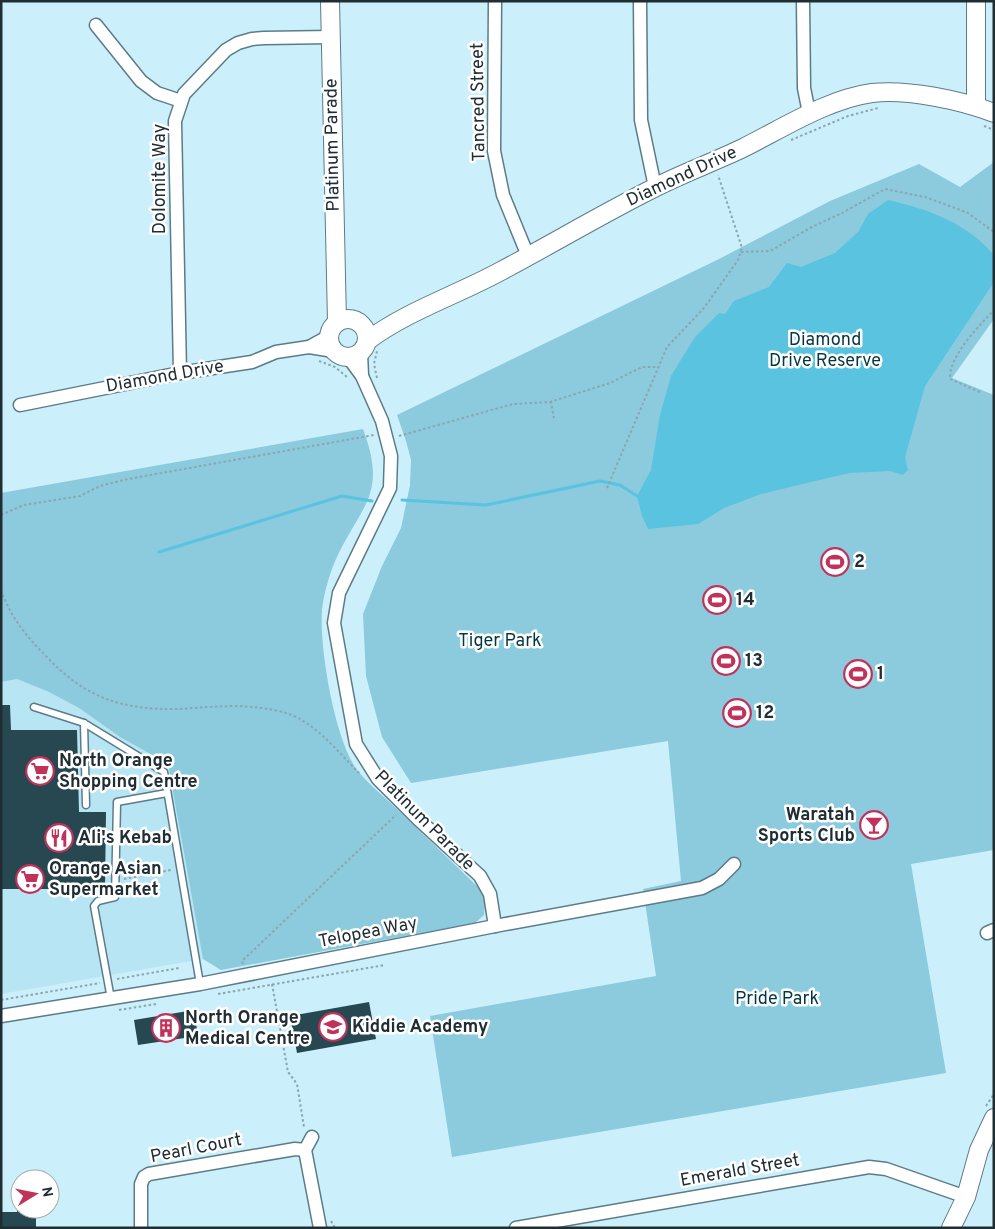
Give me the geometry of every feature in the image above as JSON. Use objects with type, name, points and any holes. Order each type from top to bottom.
[{"type":"street","name":"Platinum Parade","points":[[330,1],[335,288],[362,376],[382,421],[391,456],[390,488],[339,593],[334,623],[356,744],[378,779],[480,876],[490,894],[495,926]]},
{"type":"street","name":"Tancred Street","points":[[495,1],[494,150],[504,195],[528,256]]},
{"type":"street","points":[[640,1],[641,120],[655,187]]},
{"type":"street","points":[[803,1],[804,88],[809,113]]},
{"type":"street","points":[[976,1],[977,115]]},
{"type":"street","points":[[96,25],[141,81],[157,92],[181,101]]},
{"type":"street","name":"Dolomite Way","points":[[180,373],[175,121],[184,94],[216,59],[238,43],[264,38],[331,37]]},
{"type":"street","name":"Diamond Drive","points":[[20,405],[180,373],[252,362],[276,352],[352,339],[386,327],[501,272],[655,187],[742,148],[809,113],[846,100],[871,93],[904,92],[977,115],[994,113]]},
{"type":"street","name":"Telopea Way","points":[[1,1016],[200,984],[495,926],[702,888],[719,879],[734,864]]},
{"type":"street","points":[[951,1228],[966,1197],[979,1150],[994,1118]]},
{"type":"street","points":[[309,1143],[320,1228]]},
{"type":"street","name":"Pearl Court","points":[[141,1228],[141,1184],[144,1177],[148,1174],[295,1149],[309,1143]]},
{"type":"street","name":"Emerald Street","points":[[516,1228],[869,1167],[886,1169],[966,1197]]},
{"type":"lane","points":[[34,706],[84,723],[164,772],[200,984]]},
{"type":"lane","points":[[84,723],[86,805]]},
{"type":"lane","points":[[111,999],[94,906],[98,901],[116,897],[117,802],[167,793]]},
{"type":"path","points":[[787,142],[848,116],[883,107]]},
{"type":"path","points":[[977,115],[994,130]]},
{"type":"path","points":[[607,488],[667,347],[704,308],[738,260],[741,252],[742,248],[717,173]]},
{"type":"path","points":[[741,252],[770,251],[885,189],[925,197],[968,214],[994,232]]},
{"type":"path","points":[[980,392],[950,379],[950,372],[956,356],[994,310]]},
{"type":"path","points":[[352,339],[374,364],[379,386]]},
{"type":"path","points":[[397,437],[513,404],[552,401],[610,383],[642,367],[659,367]]},
{"type":"path","points":[[552,401],[554,419]]},
{"type":"path","points":[[1,515],[24,505],[80,496],[100,486],[128,479],[378,435]]},
{"type":"path","points":[[1,590],[6,605],[24,634],[52,663],[74,682],[101,698],[138,707],[177,709],[212,706],[255,707],[288,714],[317,730],[365,778]]},
{"type":"path","points":[[245,975],[242,961],[399,813]]},
{"type":"path","points":[[122,879],[171,870]]},
{"type":"path","points":[[217,994],[386,965]]},
{"type":"path","points":[[1,1000],[179,968]]},
{"type":"path","points":[[272,984],[288,1072],[297,1084],[306,1137],[309,1143]]},
{"type":"path","points":[[119,1010],[161,1003]]},
{"type":"shaded area","points":[[888,200],[918,208],[946,219],[972,234],[994,255],[994,282],[925,386],[905,457],[908,470],[903,475],[890,471],[849,473],[761,494],[724,508],[698,524],[648,529],[642,516],[637,496],[651,470],[660,415],[671,376],[695,337],[719,313],[725,314],[734,301],[769,287],[787,263],[801,267],[835,253],[858,232],[868,214]]},
{"type":"shaded area","points":[[17,679],[49,692],[79,708],[120,737],[168,764],[203,959],[1,994],[1,682]]},
{"type":"green space","points":[[994,162],[994,319],[952,378],[994,395],[994,850],[911,864],[946,1073],[452,1157],[430,1016],[656,976],[643,889],[681,881],[668,741],[411,783],[382,737],[366,676],[363,614],[382,566],[401,528],[410,485],[411,460],[397,415],[719,259],[830,201],[919,164],[960,187]]},
{"type":"green space","points":[[363,429],[370,451],[373,470],[372,485],[362,512],[333,565],[325,591],[322,610],[323,647],[330,694],[342,739],[358,771],[481,890],[485,902],[484,915],[475,923],[221,970],[203,959],[168,764],[120,737],[79,708],[49,692],[17,679],[1,682],[1,493]]},
{"type":"building","name":"North Orange Shopping Centre","points":[[1,705],[10,705],[11,730],[77,730],[79,812],[106,812],[105,889],[1,889]]},
{"type":"building","name":"Kiddie Academy","points":[[369,1002],[376,1039],[297,1053],[290,1016]]},
{"type":"building","name":"North Orange Medical Centre","points":[[194,1010],[198,1036],[138,1045],[134,1020]]},
{"type":"building","points":[[1,1212],[10,1212],[10,1219],[36,1219],[36,1228],[1,1228]]},
{"type":"waterway","points":[[402,500],[486,505],[600,481],[620,485],[637,496]]},
{"type":"waterway","points":[[159,552],[342,496],[372,501]]},
{"type":"place","name":"2","points":[[835,562]]},
{"type":"place","name":"14","points":[[717,600]]},
{"type":"place","name":"13","points":[[726,661]]},
{"type":"place","name":"1","points":[[858,674]]},
{"type":"place","name":"12","points":[[737,713]]},
{"type":"place","name":"North Orange Shopping Centre","points":[[40,771]]},
{"type":"place","name":"Waratah Sports Club","points":[[874,825]]},
{"type":"place","name":"Ali's Kebab","points":[[59,838]]},
{"type":"place","name":"Orange Asian Supermarket","points":[[30,879]]},
{"type":"place","name":"Kiddie Academy","points":[[333,1027]]},
{"type":"place","name":"North Orange Medical Centre","points":[[166,1028]]},
{"type":"park label","name":"Diamond Drive Reserve","points":[[825,350]]},
{"type":"park label","name":"Tiger Park","points":[[500,641]]},
{"type":"park label","name":"Pride Park","points":[[777,999]]}]
